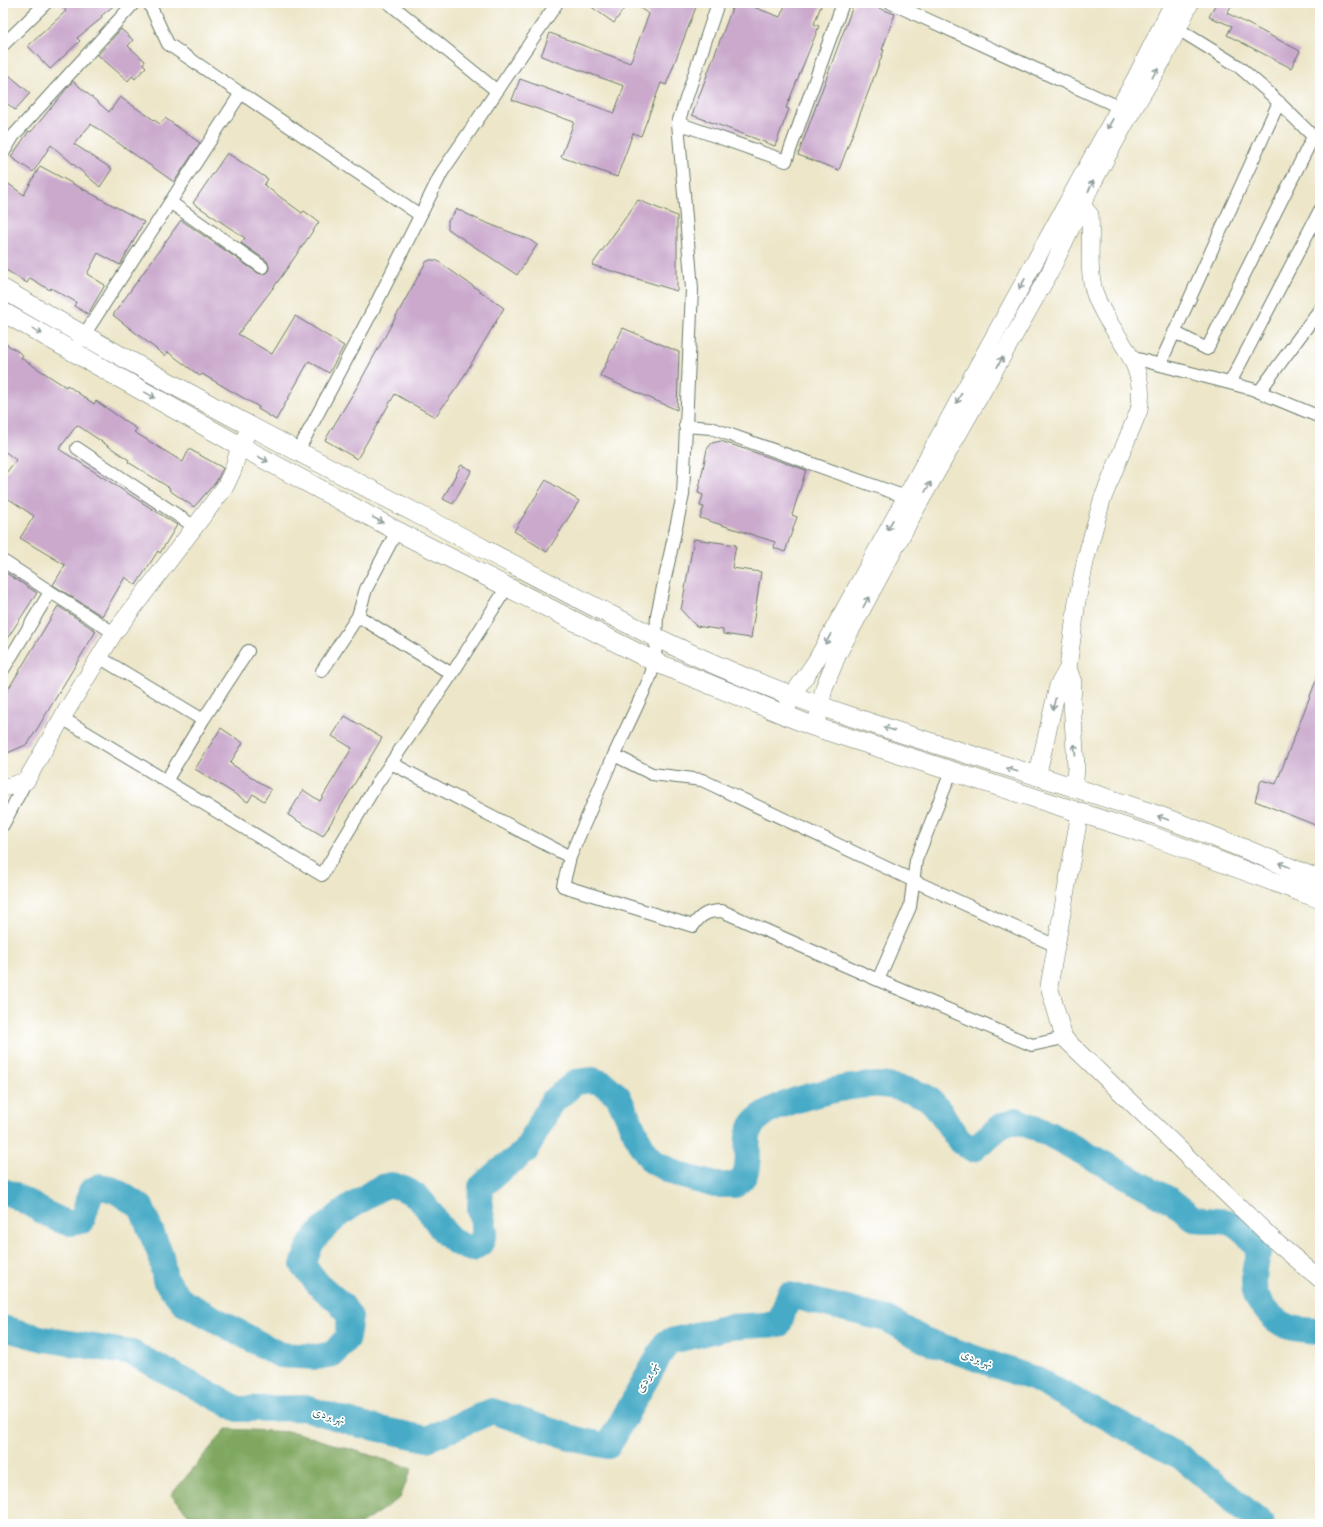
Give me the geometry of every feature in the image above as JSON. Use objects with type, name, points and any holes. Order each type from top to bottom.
[{"type":"main road","points":[[3,289],[83,336],[251,427],[656,639],[821,706],[1148,812],[1217,837],[1320,880]]},
{"type":"main road","points":[[3,312],[240,446],[397,531],[655,662],[786,717],[951,772],[1080,812],[1210,857],[1320,899]]},
{"type":"street","points":[[3,45],[46,3]]},
{"type":"street","points":[[3,153],[14,135],[134,3]]},
{"type":"street","points":[[149,3],[168,44],[420,215]]},
{"type":"street","points":[[389,3],[497,91]]},
{"type":"street","points":[[298,452],[442,172],[557,3]]},
{"type":"street","points":[[718,3],[678,122],[692,289],[683,495],[657,615],[655,662],[649,680],[614,755],[570,857],[563,886],[693,926],[699,917],[709,911],[722,911],[878,980],[1032,1044],[1064,1038]]},
{"type":"street","points":[[678,122],[786,162],[843,3]]},
{"type":"street","points":[[891,3],[1119,107]]},
{"type":"street","points":[[812,726],[818,717],[826,680],[838,654],[917,507],[1060,254],[1075,202],[1119,107],[1173,3]]},
{"type":"street","points":[[786,717],[787,705],[792,695],[816,661],[1044,244],[1103,163],[1164,58],[1190,3]]},
{"type":"street","points":[[1174,332],[1207,349],[1317,140],[1279,102],[1238,66],[1178,29]]},
{"type":"street","points":[[73,352],[241,93]]},
{"type":"street","points":[[1160,364],[1279,102]]},
{"type":"street","points":[[170,202],[262,267]]},
{"type":"street","points":[[1037,776],[1058,686],[1068,668],[1077,601],[1086,558],[1102,500],[1139,410],[1142,395],[1140,378],[1130,357],[1104,314],[1094,291],[1090,269],[1090,215],[1075,202]]},
{"type":"street","points":[[1230,383],[1320,210]]},
{"type":"street","points":[[1044,244],[1057,240],[1060,254]]},
{"type":"street","points":[[1259,392],[1320,309]]},
{"type":"street","points":[[1130,357],[1259,392],[1320,417]]},
{"type":"street","points":[[685,426],[710,428],[906,497]]},
{"type":"street","points":[[3,825],[62,718],[114,633],[195,527],[230,478],[240,446],[251,427]]},
{"type":"street","points":[[77,448],[195,527]]},
{"type":"street","points":[[322,671],[358,616],[366,589],[397,531]]},
{"type":"street","points":[[3,561],[114,633]]},
{"type":"street","points":[[62,718],[322,875],[391,763],[452,674],[507,587]]},
{"type":"street","points":[[3,670],[50,592]]},
{"type":"street","points":[[358,616],[452,674]]},
{"type":"street","points":[[166,781],[202,720],[248,652]]},
{"type":"street","points":[[99,657],[202,720]]},
{"type":"street","points":[[1068,668],[1073,682],[1072,701],[1076,768],[1074,789]]},
{"type":"street","points":[[614,755],[652,774],[702,780],[912,880],[1056,946]]},
{"type":"street","points":[[391,763],[570,857]]},
{"type":"street","points":[[878,980],[910,907],[912,898],[912,880],[916,860],[951,772]]},
{"type":"street","points":[[3,788],[26,781]]},
{"type":"street","points":[[1080,812],[1049,986],[1064,1038],[1277,1243],[1320,1279]]},
{"type":"green space","points":[[226,1429],[294,1432],[412,1468],[400,1498],[361,1524],[197,1524],[171,1495]]},
{"type":"building","points":[[60,3],[117,3],[101,16],[102,18],[77,38],[80,41],[50,69],[28,46],[66,11]]},
{"type":"building","points":[[586,3],[628,3],[614,23]]},
{"type":"building","points":[[632,3],[691,3],[696,7],[666,85],[661,83],[641,136],[633,133],[617,177],[561,157],[574,122],[512,100],[520,79],[614,113],[624,86],[541,56],[550,33],[630,63],[649,14]]},
{"type":"building","points":[[734,3],[743,3],[780,17],[786,3],[822,3],[814,24],[819,26],[786,108],[789,109],[775,146],[692,115]]},
{"type":"building","points":[[854,3],[865,3],[895,14],[882,50],[884,50],[839,170],[798,155]]},
{"type":"building","points":[[1216,3],[1233,3],[1227,13],[1300,51],[1291,68],[1227,35],[1232,26],[1209,17]]},
{"type":"building","points":[[121,29],[133,40],[128,46],[145,61],[143,64],[146,67],[135,79],[132,76],[128,81],[98,55]]},
{"type":"building","points":[[3,70],[30,93],[15,110],[3,100]]},
{"type":"building","points":[[73,81],[109,112],[120,97],[160,124],[165,118],[200,143],[174,182],[91,124],[74,144],[112,169],[100,187],[51,145],[33,172],[11,157],[29,131],[31,132]]},
{"type":"building","points":[[227,153],[268,179],[264,185],[302,213],[304,211],[319,222],[279,280],[238,334],[272,354],[295,316],[344,346],[329,373],[309,361],[276,420],[258,409],[259,407],[202,374],[200,376],[168,352],[165,356],[113,315],[181,220],[258,273],[262,274],[268,272],[269,267],[267,261],[241,243],[245,238],[193,203]]},
{"type":"building","points":[[40,166],[144,222],[120,265],[98,253],[87,274],[105,285],[88,314],[74,306],[76,302],[51,288],[50,290],[30,278],[27,283],[3,268],[3,180],[24,195]]},
{"type":"building","points":[[638,200],[677,216],[677,291],[592,265]]},
{"type":"building","points":[[457,209],[479,220],[530,240],[537,245],[517,275],[448,229],[448,221]]},
{"type":"building","points":[[436,260],[504,308],[458,386],[435,417],[395,394],[357,459],[325,440],[357,387],[426,262]]},
{"type":"building","points":[[623,328],[679,352],[677,410],[600,376]]},
{"type":"building","points":[[3,342],[23,355],[21,358],[66,387],[67,385],[94,404],[96,401],[137,429],[134,432],[183,462],[189,449],[223,468],[216,482],[194,507],[169,490],[170,488],[128,462],[129,460],[77,425],[59,449],[177,525],[160,553],[158,551],[136,585],[125,577],[102,616],[53,585],[65,565],[20,538],[34,516],[3,495],[3,477],[16,460],[3,450]]},
{"type":"building","points":[[721,441],[806,470],[792,515],[797,517],[785,552],[774,548],[775,542],[700,518],[704,507],[700,506],[703,495],[698,493],[707,449],[712,443]]},
{"type":"building","points":[[461,465],[472,470],[453,504],[443,499]]},
{"type":"building","points":[[546,480],[579,501],[547,552],[514,531]]},
{"type":"building","points":[[694,539],[736,545],[732,568],[761,572],[751,638],[723,634],[723,630],[696,626],[681,610]]},
{"type":"building","points":[[3,571],[37,593],[3,645]]},
{"type":"building","points":[[58,606],[96,631],[28,744],[3,755],[3,698]]},
{"type":"building","points":[[1319,673],[1320,827],[1255,801],[1261,780],[1276,784]]},
{"type":"building","points":[[345,716],[382,738],[323,836],[288,815],[303,790],[320,801],[352,748],[332,736]]},
{"type":"building","points":[[221,728],[243,743],[230,763],[271,790],[264,801],[253,794],[248,802],[195,769]]},
{"type":"waterway","points":[[3,1191],[20,1198],[55,1218],[70,1223],[82,1221],[91,1191],[100,1186],[116,1191],[141,1207],[161,1256],[165,1280],[183,1302],[280,1355],[317,1357],[333,1354],[347,1338],[350,1317],[342,1305],[318,1284],[303,1265],[312,1242],[320,1232],[350,1207],[376,1190],[391,1185],[410,1192],[428,1209],[449,1237],[459,1244],[472,1249],[481,1243],[485,1231],[480,1209],[481,1187],[500,1170],[525,1152],[552,1102],[576,1082],[593,1080],[604,1084],[618,1096],[641,1145],[652,1161],[679,1175],[715,1185],[735,1185],[743,1177],[748,1161],[748,1136],[753,1124],[761,1116],[790,1102],[826,1092],[844,1088],[878,1085],[911,1091],[930,1100],[939,1109],[952,1131],[960,1141],[973,1149],[1001,1126],[1016,1120],[1049,1134],[1170,1200],[1194,1219],[1228,1222],[1243,1229],[1259,1249],[1255,1270],[1254,1287],[1256,1296],[1263,1306],[1275,1319],[1281,1323],[1303,1330],[1320,1331]]},
{"type":"waterway","name":"نهر بردى","points":[[3,1328],[44,1339],[132,1353],[238,1409],[305,1408],[361,1425],[427,1439],[492,1411],[579,1440],[608,1446],[667,1342],[729,1327],[779,1324],[789,1295],[887,1319],[924,1340],[1037,1380],[1182,1458],[1263,1524]]}]
